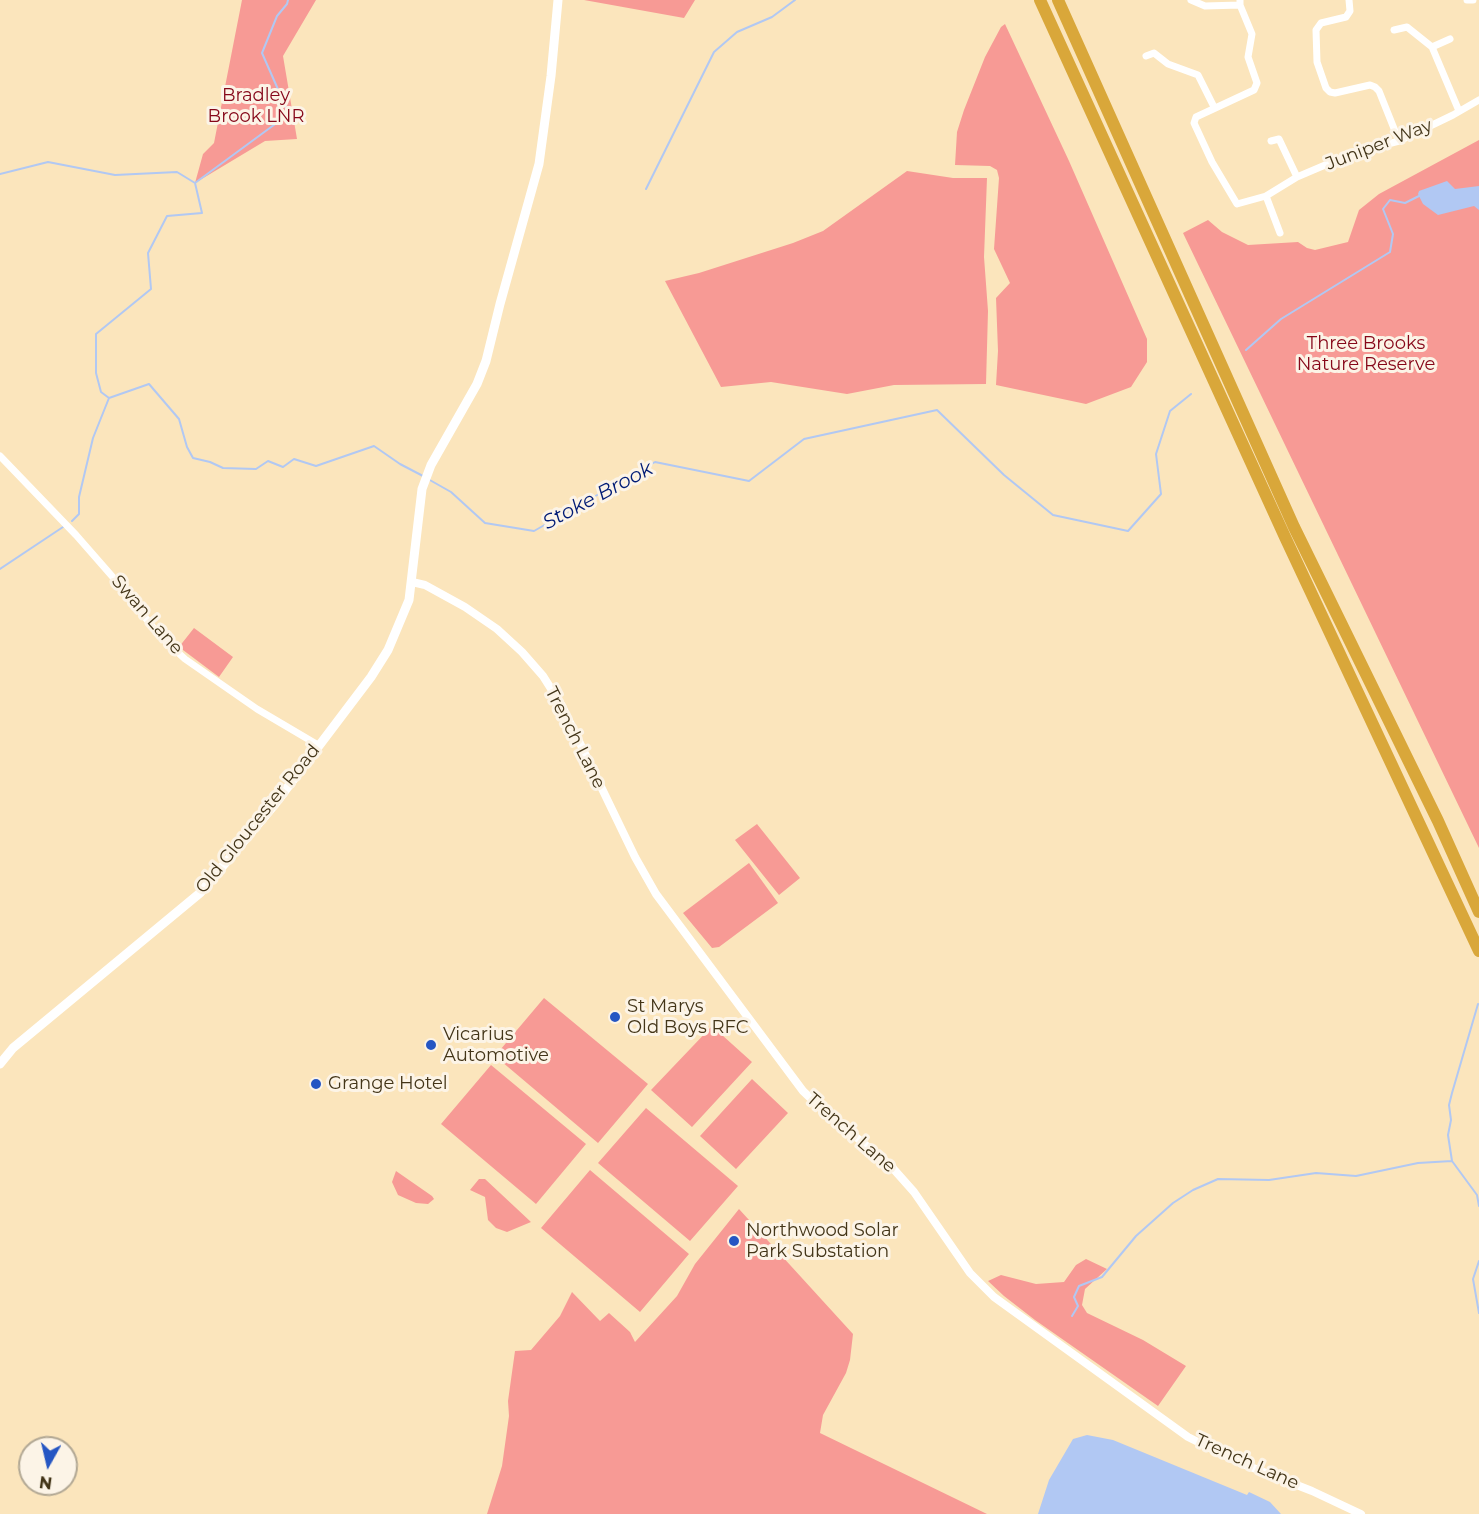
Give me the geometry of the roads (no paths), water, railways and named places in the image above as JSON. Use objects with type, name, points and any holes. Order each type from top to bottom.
[{"type":"highway","points":[[1040,0],[1285,537],[1479,951]]},
{"type":"highway","points":[[1058,0],[1294,527],[1438,821],[1479,912]]},
{"type":"main road","name":"Old Gloucester Road","points":[[0,1064],[13,1048],[200,893],[275,804],[371,677],[388,650],[409,600],[422,489],[431,465],[477,384],[486,362],[539,164],[558,0]]},
{"type":"street","points":[[1191,0],[1205,6],[1240,2]]},
{"type":"street","points":[[1350,0],[1350,11],[1346,17],[1321,23],[1316,30],[1317,62],[1326,88],[1335,93],[1370,85],[1375,87],[1379,91],[1399,141]]},
{"type":"street","points":[[1467,0],[1473,0]]},
{"type":"street","name":"Juniper Way","points":[[1240,2],[1252,34],[1248,57],[1257,83],[1254,90],[1214,107],[1196,117],[1194,123],[1212,162],[1238,204],[1266,196],[1297,177],[1351,154],[1399,141],[1479,100]]},
{"type":"street","points":[[1394,30],[1407,27],[1432,47],[1459,111]]},
{"type":"street","points":[[1432,47],[1450,39]]},
{"type":"street","points":[[1146,56],[1154,53],[1168,64],[1198,75],[1214,107]]},
{"type":"street","points":[[1271,141],[1279,139],[1297,177]]},
{"type":"street","points":[[1266,196],[1280,233]]},
{"type":"street","name":"Swan Lane","points":[[0,456],[64,522],[118,583],[159,635],[185,659],[257,709],[318,745]]},
{"type":"street","name":"Trench Lane","points":[[412,582],[425,585],[465,607],[497,629],[543,676],[562,706],[634,857],[656,894],[803,1091],[890,1165],[914,1192],[970,1273],[994,1297],[1188,1437],[1238,1462],[1361,1514]]},
{"type":"water","points":[[1447,181],[1455,189],[1479,186],[1479,210],[1474,206],[1438,215],[1423,204],[1418,194],[1419,191]]},
{"type":"water","points":[[1087,1435],[1113,1440],[1247,1495],[1249,1492],[1270,1502],[1281,1514],[1038,1514],[1049,1480],[1073,1439]]},
{"type":"waterway","points":[[109,398],[101,392],[96,373],[96,334],[151,289],[148,253],[167,216],[202,213],[195,183],[282,119],[288,112],[262,53],[277,16],[288,0]]},
{"type":"waterway","points":[[646,189],[714,52],[737,32],[772,17],[795,0]]},
{"type":"waterway","points":[[0,174],[48,162],[115,175],[177,172],[195,183]]},
{"type":"waterway","points":[[1246,350],[1281,319],[1390,252],[1393,234],[1383,209],[1390,200],[1405,203],[1419,196]]},
{"type":"waterway","name":"Stoke Brook","points":[[109,398],[149,384],[179,419],[187,447],[193,458],[223,468],[256,469],[268,461],[283,467],[294,459],[316,466],[374,446],[423,476]]},
{"type":"waterway","name":"Stoke Brook","points":[[428,479],[451,492],[485,523],[534,531],[655,462],[749,481],[804,439],[937,410],[1004,475],[1053,515],[1128,531],[1161,494],[1156,454],[1170,411],[1191,394]]},
{"type":"waterway","points":[[72,521],[79,514],[79,497],[93,438],[109,398]]},
{"type":"waterway","points":[[0,569],[63,527]]},
{"type":"waterway","points":[[1478,1004],[1449,1105],[1451,1120],[1448,1135],[1452,1161],[1477,1195],[1479,1206]]},
{"type":"waterway","points":[[1072,1316],[1078,1306],[1074,1297],[1079,1286],[1102,1277],[1136,1236],[1173,1203],[1193,1190],[1218,1179],[1269,1180],[1316,1173],[1356,1176],[1418,1163],[1452,1161]]},
{"type":"waterway","points":[[1479,1261],[1473,1279],[1479,1313]]},
{"type":"place","name":"St Marys Old Boys RFC","points":[[615,1017]]},
{"type":"place","name":"Vicarius Automotive","points":[[431,1045]]},
{"type":"place","name":"Grange Hotel","points":[[316,1084]]},
{"type":"place","name":"Northwood Solar Park Substation","points":[[734,1241]]},
{"type":"park label","name":"Bradley Brook LNR","points":[[256,106]]},
{"type":"park label","name":"Three Brooks Nature Reserve","points":[[1366,354]]}]
